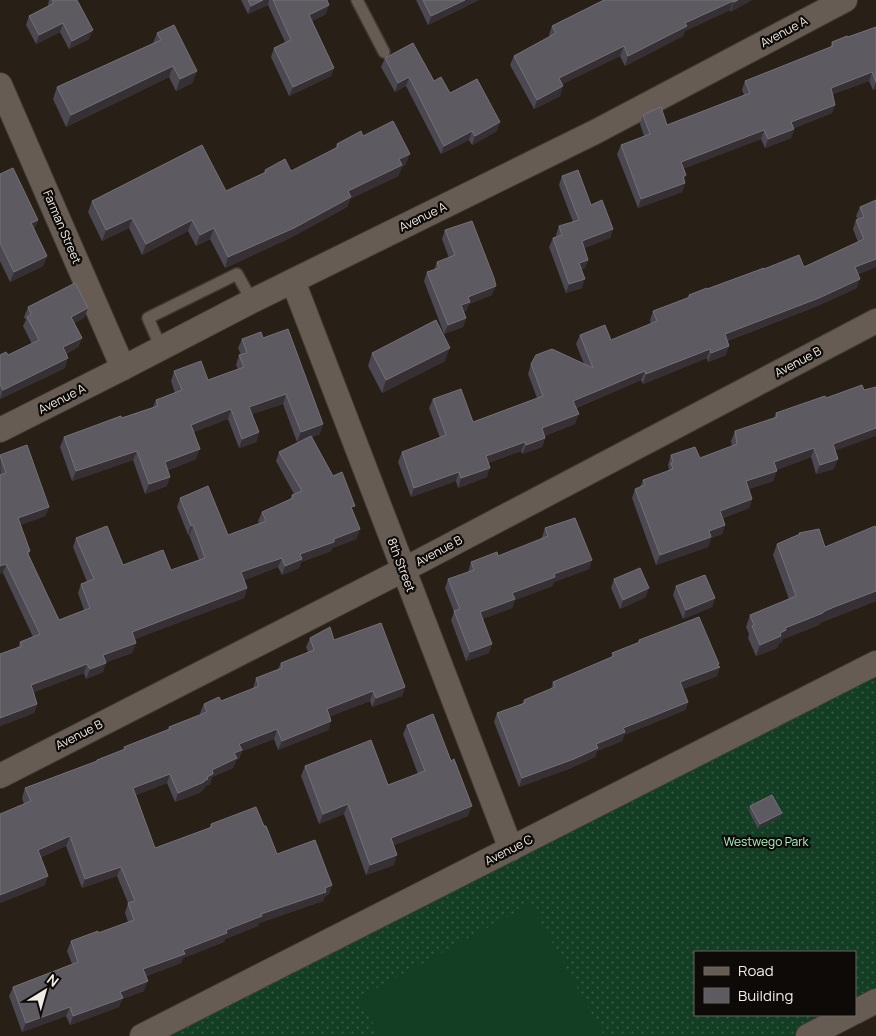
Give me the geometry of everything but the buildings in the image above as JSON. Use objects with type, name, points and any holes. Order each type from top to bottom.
[{"type":"street","name":"Avenue A","points":[[0,430],[252,301],[595,132],[845,0]]},
{"type":"street","name":"Farman Street","points":[[0,85],[123,368]]},
{"type":"street","name":"8th Street","points":[[293,281],[511,849]]},
{"type":"street","name":"Avenue B","points":[[0,776],[403,570],[876,321]]},
{"type":"street","name":"Avenue C","points":[[142,1036],[876,663]]},
{"type":"street","points":[[856,1011],[876,1001]]},
{"type":"street","points":[[808,1036],[847,1016]]},
{"type":"lane","points":[[357,0],[384,52]]},
{"type":"lane","points":[[161,348],[148,318],[238,274],[252,301]]},
{"type":"green space","name":"Westwego Park","points":[[876,663],[876,1001],[856,1011],[856,951],[694,951],[694,1016],[847,1016],[808,1036],[142,1036]]},
{"type":"green space","points":[[531,904],[604,1036],[380,1036],[359,998]]}]
